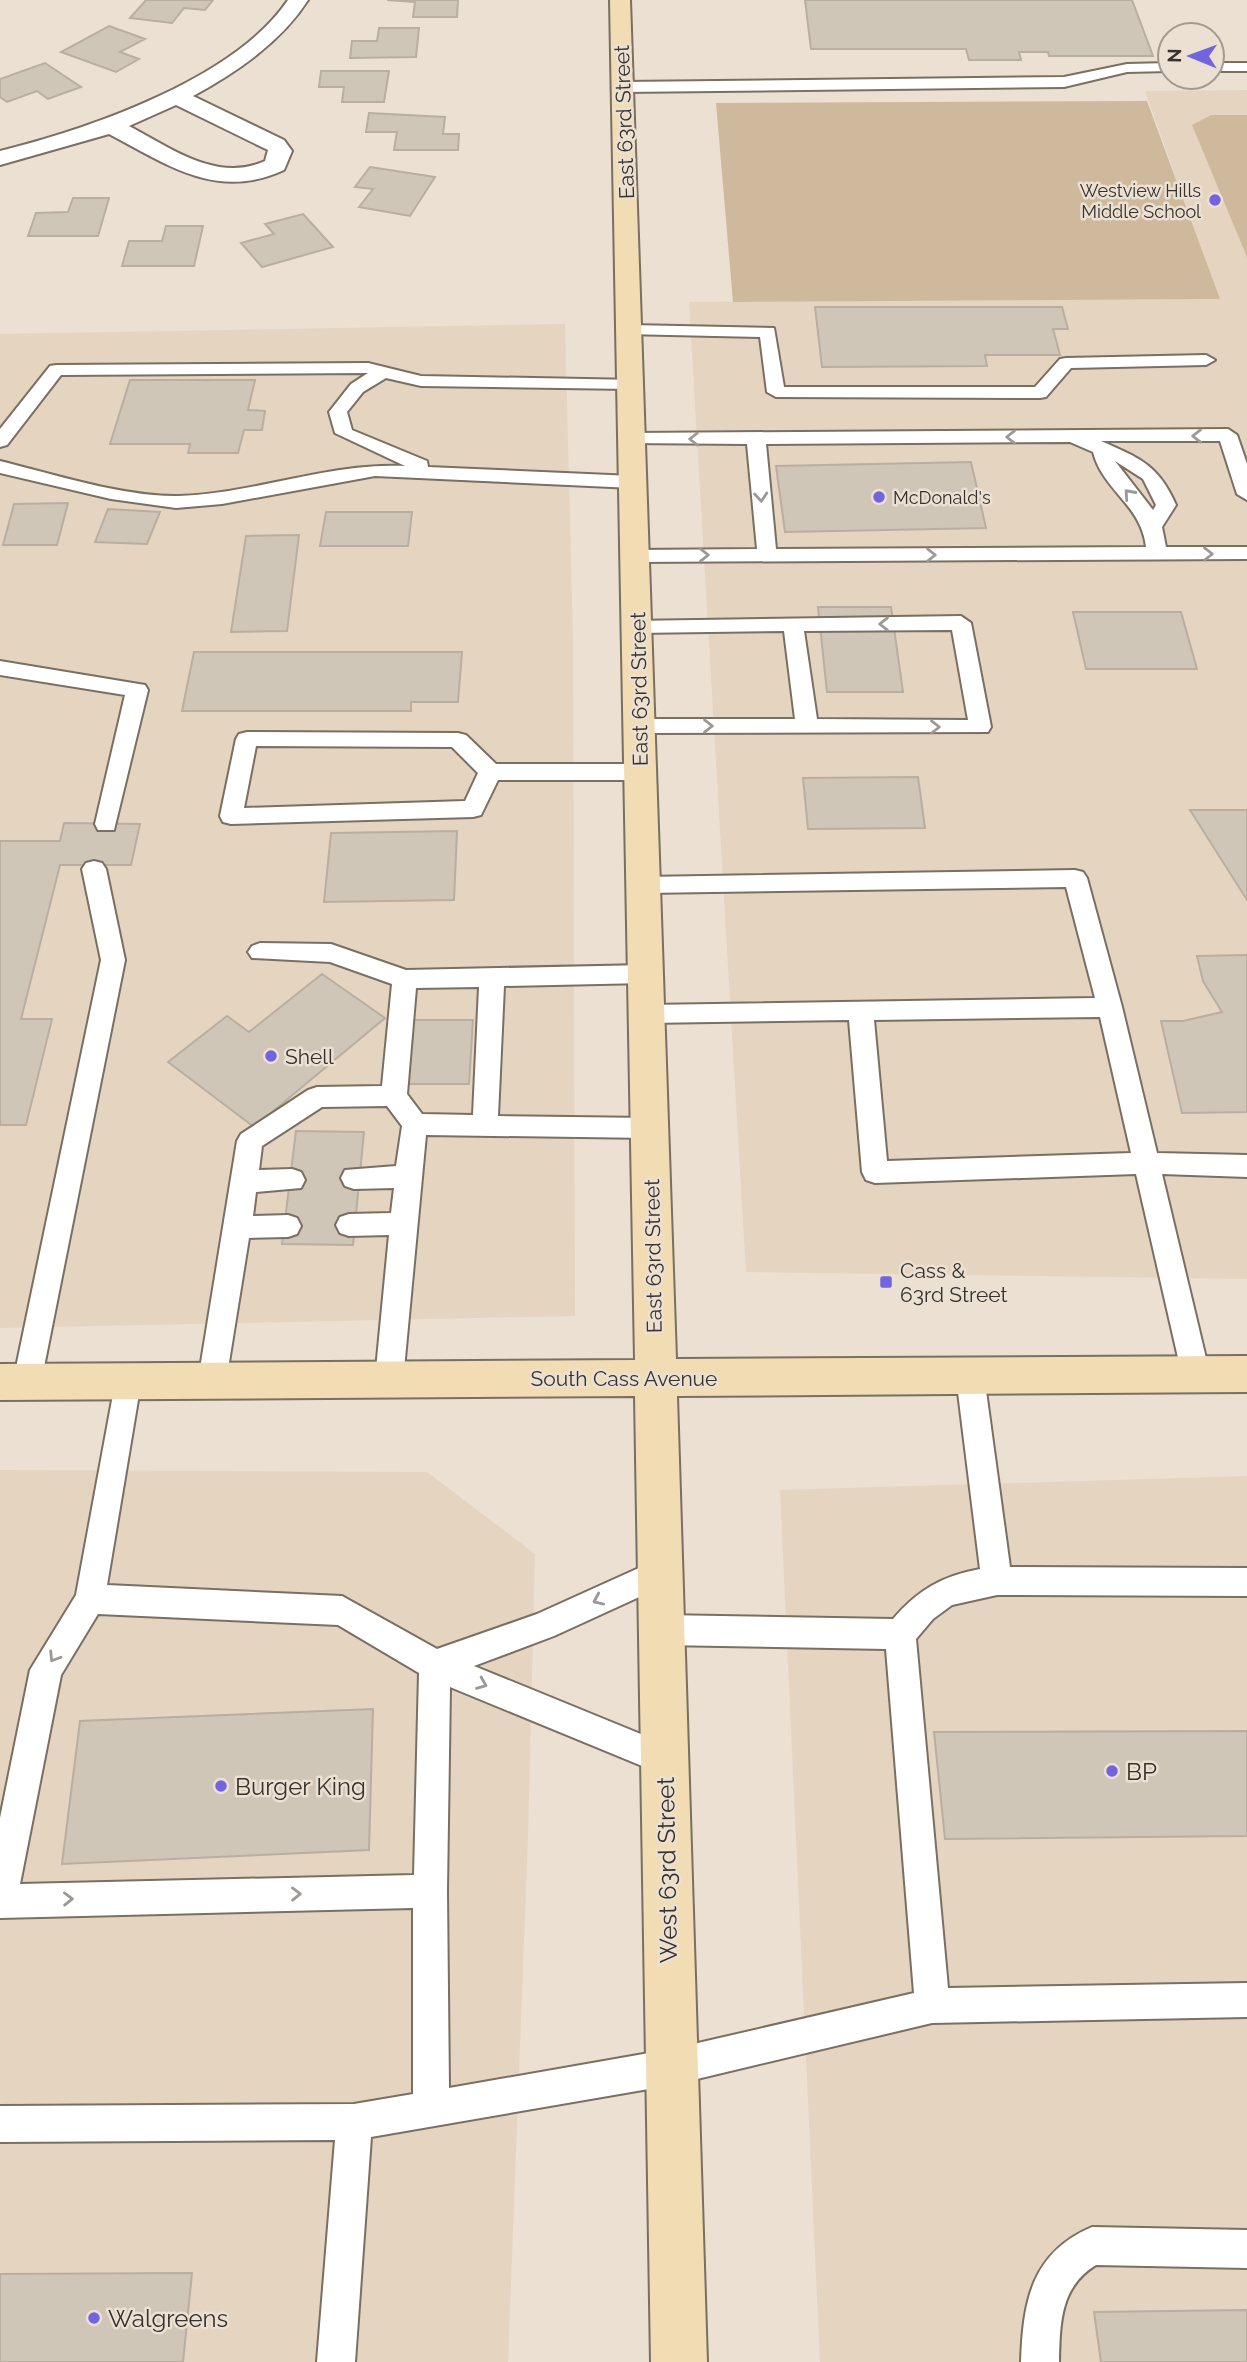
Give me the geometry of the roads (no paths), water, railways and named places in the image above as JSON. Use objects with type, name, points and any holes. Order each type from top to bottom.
[{"type":"main road","name":"East 63rd Street","points":[[620,0],[655,1378]]},
{"type":"main road","name":"South Cass Avenue","points":[[14,1382],[1247,1374]]},
{"type":"main road","name":"West 63rd Street","points":[[655,1378],[663,1630],[678,2362]]},
{"type":"street","points":[[0,158],[73,141],[196,87],[273,32],[298,0]]},
{"type":"street","points":[[111,126],[216,176],[257,175],[276,164],[280,158],[276,145],[177,97]]},
{"type":"lane","points":[[624,87],[1063,82],[1127,68],[1156,67]]},
{"type":"lane","points":[[1226,67],[1247,67]]},
{"type":"lane","points":[[630,330],[768,332],[776,392],[1040,393],[1066,363],[1206,360]]},
{"type":"lane","points":[[0,442],[57,370],[368,368],[421,381],[631,384]]},
{"type":"lane","points":[[383,372],[357,388],[338,412],[344,433],[434,471]]},
{"type":"lane","points":[[632,439],[756,439],[811,454],[825,454],[1025,452],[1079,436],[1228,435],[1247,494]]},
{"type":"lane","points":[[1079,436],[1102,449],[1136,462],[1158,483],[1166,505],[1152,527]]},
{"type":"lane","points":[[756,439],[767,555]]},
{"type":"lane","points":[[1102,449],[1105,468],[1136,501],[1152,527],[1157,554]]},
{"type":"lane","points":[[0,467],[111,493],[176,502],[222,498],[375,470],[633,482]]},
{"type":"lane","points":[[635,556],[1247,553]]},
{"type":"lane","points":[[637,626],[961,623],[980,727],[640,726]]},
{"type":"lane","points":[[793,624],[807,727]]},
{"type":"lane","points":[[0,668],[137,691],[106,824]]},
{"type":"lane","points":[[490,772],[473,809],[231,817],[247,739],[458,740],[490,772],[640,772]]},
{"type":"lane","points":[[14,1382],[113,960],[94,869]]},
{"type":"lane","points":[[644,885],[1075,878],[1110,1007],[1196,1375]]},
{"type":"lane","points":[[260,953],[331,953],[405,979],[646,974]]},
{"type":"lane","points":[[485,1126],[492,977]]},
{"type":"lane","points":[[389,1380],[415,1124],[394,1096],[405,979]]},
{"type":"lane","points":[[647,1014],[1110,1007]]},
{"type":"lane","points":[[861,1011],[875,1172],[1146,1163],[1247,1166]]},
{"type":"lane","points":[[212,1381],[250,1141],[317,1097],[394,1096]]},
{"type":"lane","points":[[415,1124],[650,1128]]},
{"type":"lane","points":[[354,1178],[408,1177]]},
{"type":"lane","points":[[244,1181],[292,1180]]},
{"type":"lane","points":[[349,1224],[405,1224]]},
{"type":"lane","points":[[237,1227],[288,1226]]},
{"type":"lane","points":[[970,1376],[997,1581]]},
{"type":"lane","points":[[127,1382],[90,1599],[46,1670],[0,1900],[430,1891]]},
{"type":"lane","points":[[435,1665],[543,1626],[661,1572]]},
{"type":"lane","points":[[932,2006],[900,1634],[923,1606],[947,1589],[997,1581],[1247,1582]]},
{"type":"lane","points":[[90,1599],[342,1611],[435,1665],[664,1759]]},
{"type":"lane","points":[[663,1630],[900,1634]]},
{"type":"lane","points":[[431,2109],[430,1891],[435,1665]]},
{"type":"lane","points":[[0,2124],[354,2122],[672,2067],[932,2006],[1247,2000]]},
{"type":"lane","points":[[336,2362],[354,2122]]},
{"type":"lane","points":[[1040,2362],[1042,2309],[1053,2282],[1074,2256],[1092,2246],[1247,2249]]},
{"type":"place","name":"Westview Hills Middle School","points":[[1215,200]]},
{"type":"place","name":"McDonald's","points":[[879,497]]},
{"type":"place","name":"Shell","points":[[271,1056]]},
{"type":"place","name":"Cass & 63rd Street","points":[[886,1282]]},
{"type":"place","name":"BP","points":[[1112,1771]]},
{"type":"place","name":"Burger King","points":[[221,1786]]},
{"type":"place","name":"Walgreens","points":[[94,2318]]}]
